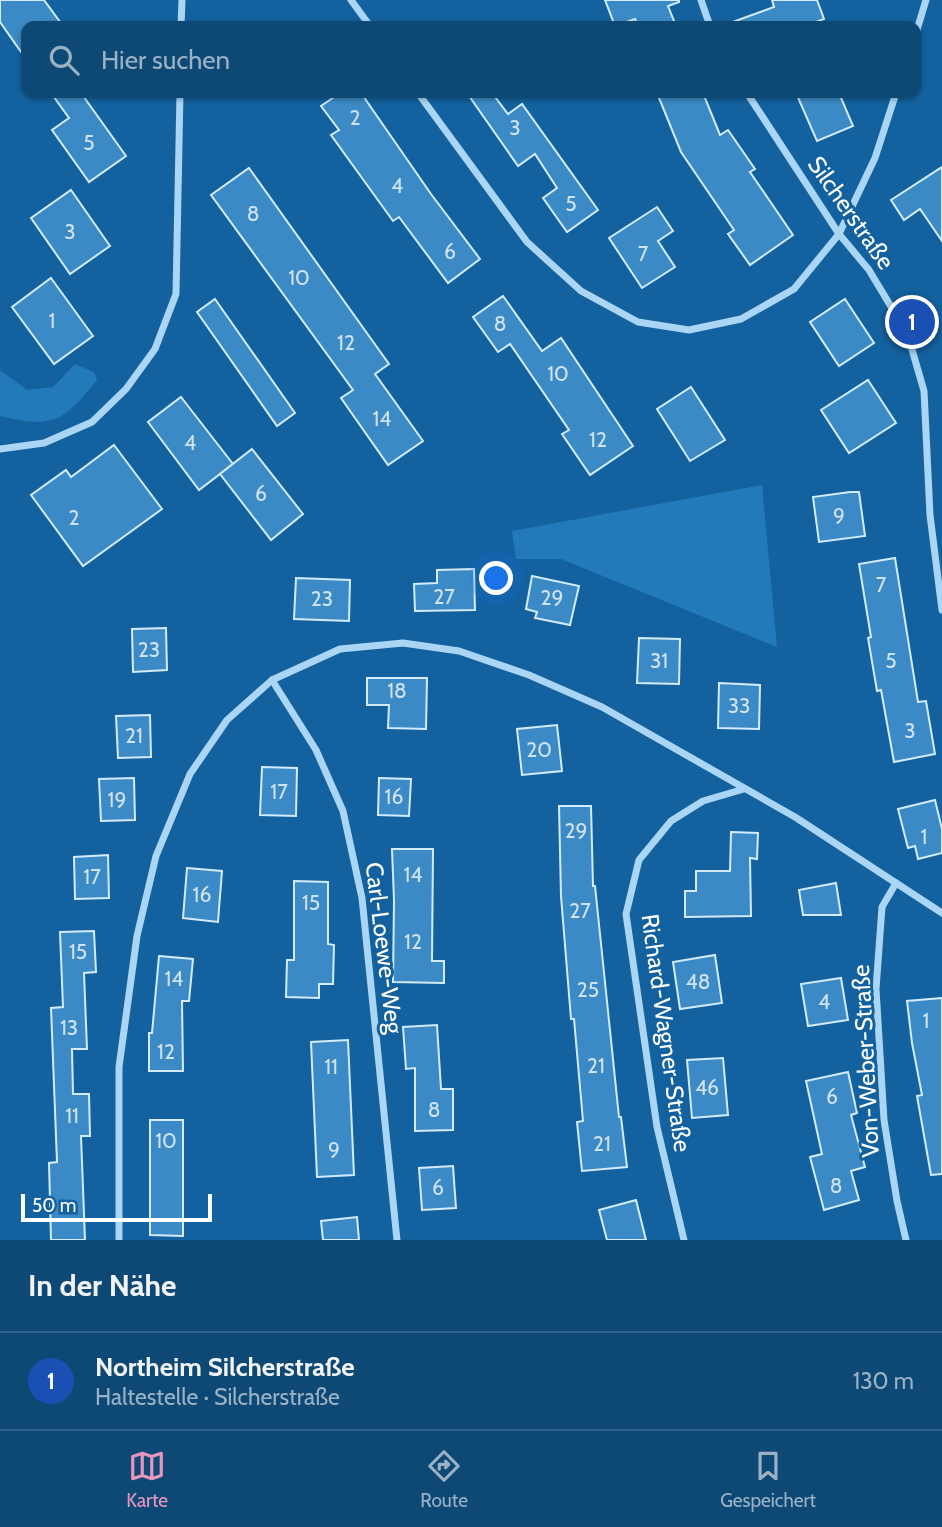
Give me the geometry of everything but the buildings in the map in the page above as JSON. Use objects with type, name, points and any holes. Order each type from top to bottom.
[{"type":"street","points":[[181,21],[182,0]]},
{"type":"street","points":[[351,0],[366,21]]},
{"type":"street","points":[[701,0],[708,21]]},
{"type":"street","points":[[920,21],[926,0]]},
{"type":"street","points":[[1,448],[44,443],[92,422],[126,389],[155,349],[176,294],[180,98]]},
{"type":"street","points":[[422,98],[527,242],[581,290],[638,322],[689,330],[741,319],[794,289],[839,234],[875,158],[894,98]]},
{"type":"street","name":"Silcherstraße","points":[[750,98],[839,234],[870,270],[902,325],[919,370],[924,391],[930,515],[942,610]]},
{"type":"street","points":[[119,1240],[119,1067],[137,936],[156,856],[190,775],[227,720],[272,680],[340,649],[403,643],[459,651],[529,675],[602,707],[795,817],[942,913]]},
{"type":"street","name":"Carl-Loewe-Weg","points":[[272,680],[316,750],[343,811],[362,898],[397,1240]]},
{"type":"street","name":"Richard-Wagner-Straße","points":[[684,1240],[657,1127],[626,914],[639,860],[671,821],[703,801],[744,789]]},
{"type":"street","name":"Von-Weber-Straße","points":[[896,883],[882,907],[876,989],[884,1120],[906,1240]]},
{"type":"shaded area","points":[[75,364],[94,372],[97,380],[65,413],[56,419],[33,422],[0,416],[0,370],[27,390],[53,387]]},
{"type":"shaded area","points":[[762,485],[777,647],[561,559],[516,559],[512,531]]},
{"type":"place","name":"Northeim Silcherstraße","points":[[912,322]]}]
